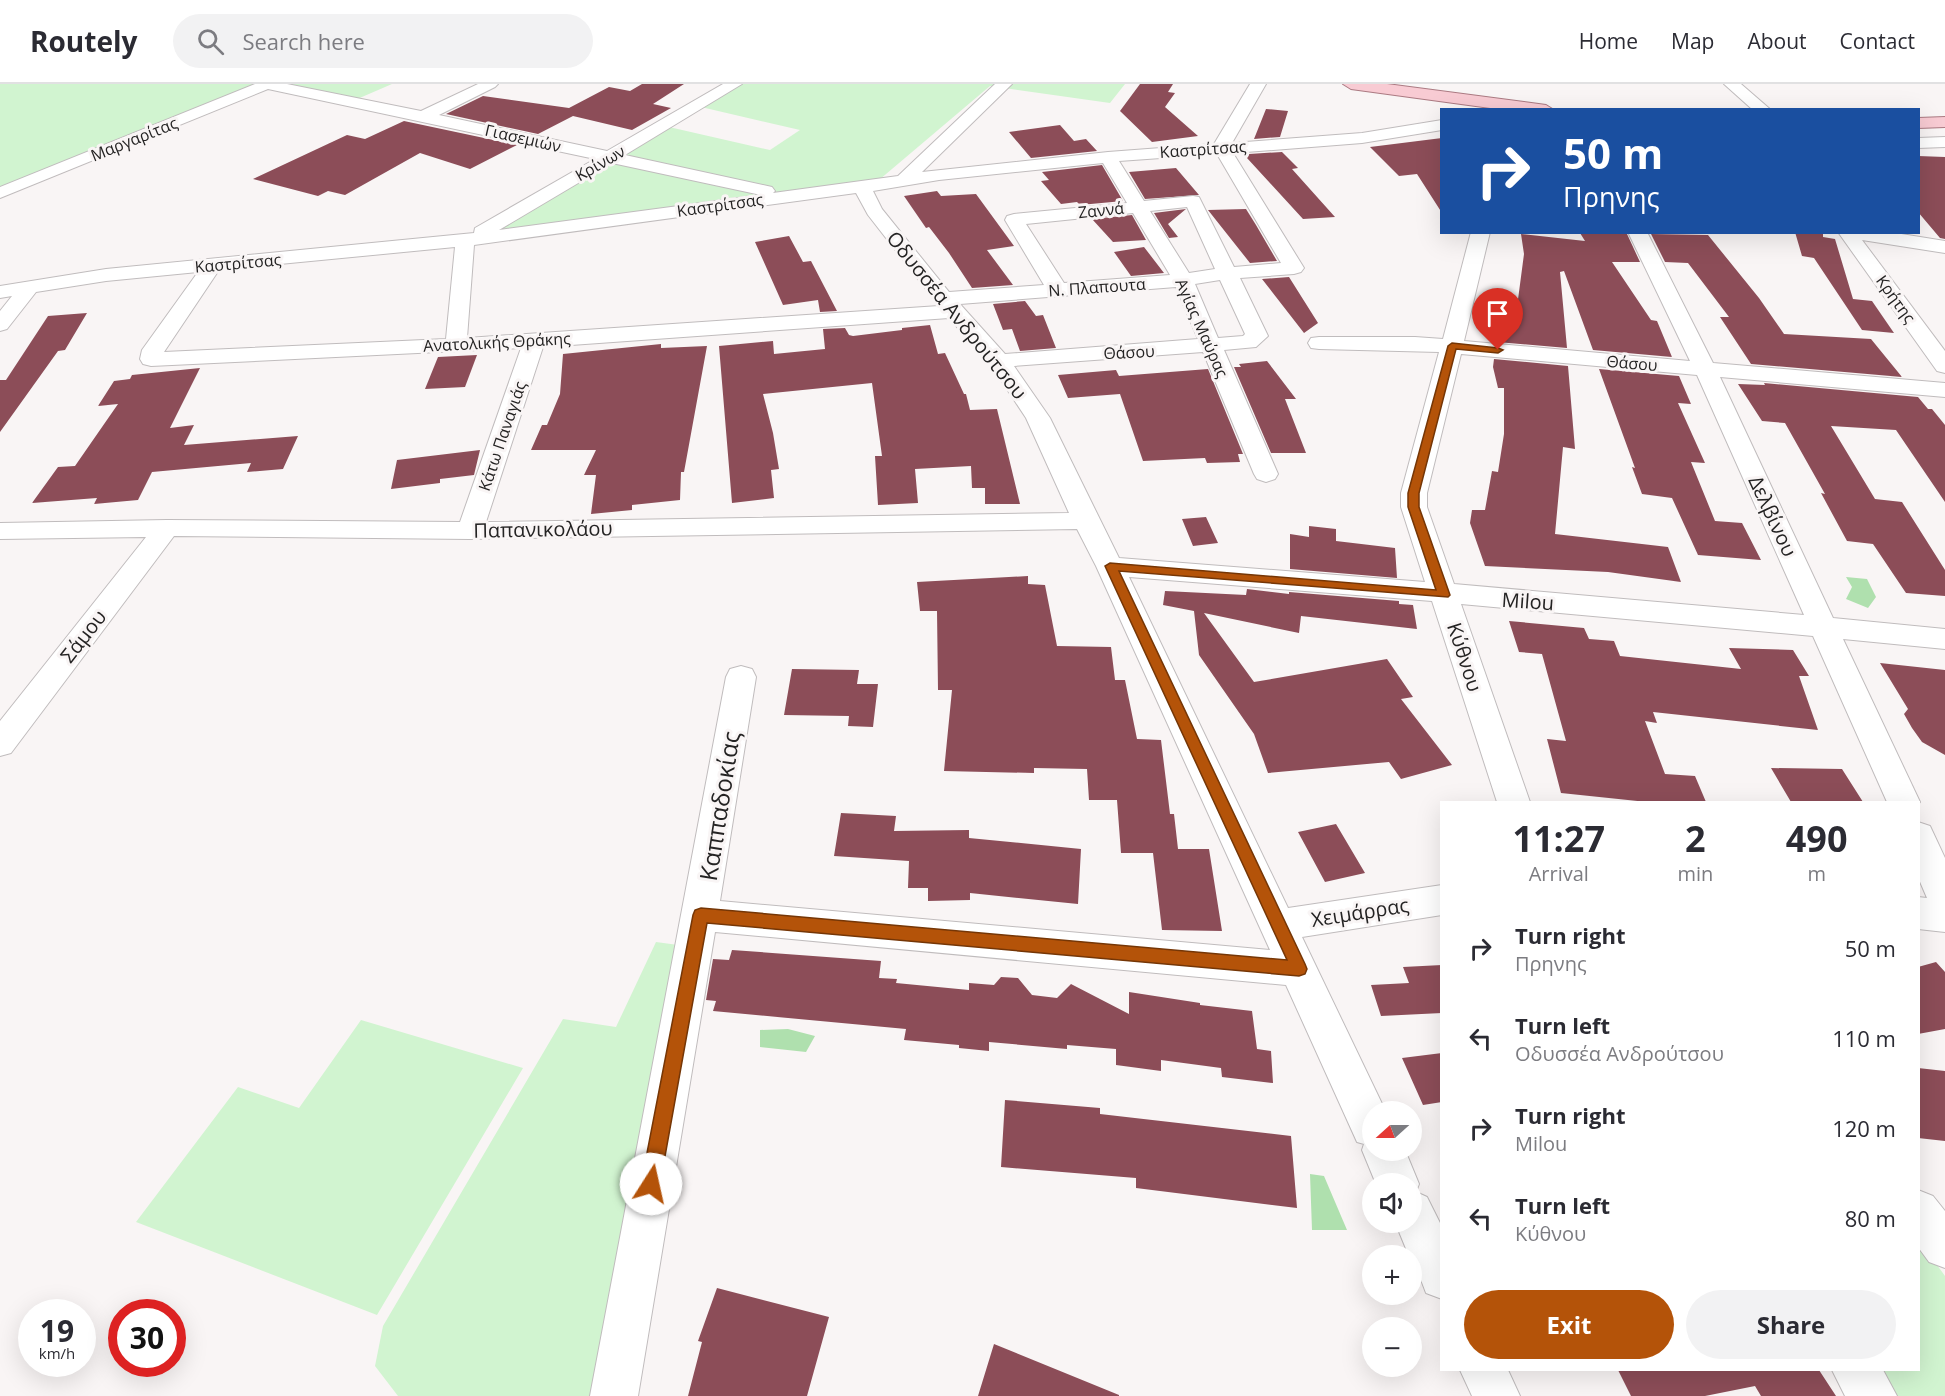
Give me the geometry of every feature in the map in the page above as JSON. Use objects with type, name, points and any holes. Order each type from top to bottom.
[{"type":"main road","points":[[1351,84],[1514,108]]},
{"type":"street","name":"Γιασεμιών","points":[[266,84],[759,189],[781,196]]},
{"type":"street","name":"Μαργαρίτας","points":[[0,193],[266,84]]},
{"type":"street","points":[[423,116],[490,84]]},
{"type":"street","name":"Κρίνων","points":[[465,240],[734,84]]},
{"type":"street","points":[[903,181],[1004,84]]},
{"type":"street","points":[[1221,147],[1258,84]]},
{"type":"street","points":[[1716,84],[1744,108]]},
{"type":"street","points":[[1732,84],[1760,108]]},
{"type":"street","name":"Καστρίτσας","points":[[0,292],[106,275],[465,240],[781,196],[1108,157],[1362,138],[1440,125]]},
{"type":"street","points":[[1920,143],[1945,142]]},
{"type":"street","name":"Ν. Πλαπουτα","points":[[949,305],[1057,289],[1183,280],[1227,273],[1294,268],[1294,264],[1221,147]]},
{"type":"street","name":"Αγίας Μαύρας","points":[[1108,157],[1183,280],[1266,474]]},
{"type":"street","name":"Οδυσσέα Ανδρούτσου","points":[[862,187],[874,211],[949,305],[999,361],[1038,418],[1086,521],[1110,566],[1362,1105]]},
{"type":"street","name":"Ζαννά","points":[[1057,289],[1014,220],[1188,200],[1196,204],[1227,273]]},
{"type":"street","name":"Κύθνου","points":[[1480,234],[1414,493],[1414,507],[1513,801]]},
{"type":"street","name":"Δελβίνου","points":[[1640,234],[1706,370],[1904,801]]},
{"type":"street","name":"Κρήτης","points":[[1849,234],[1945,366]]},
{"type":"street","points":[[1861,234],[1945,247]]},
{"type":"street","points":[[456,344],[465,240]]},
{"type":"street","name":"Ανατολικής Θράκης","points":[[212,266],[153,350],[151,359],[534,341],[949,305]]},
{"type":"street","name":"Θάσου","points":[[999,361],[1248,342],[1257,336],[1227,273]]},
{"type":"street","points":[[0,325],[30,287]]},
{"type":"street","name":"Κάτω Παναγιάς","points":[[470,531],[534,341]]},
{"type":"street","name":"Θάσου","points":[[1319,343],[1375,341],[1452,346],[1945,390]]},
{"type":"street","name":"Παπανικολάου","points":[[0,531],[166,528],[470,531],[1086,521]]},
{"type":"street","name":"Σάμου","points":[[0,744],[166,528]]},
{"type":"street","name":"Milou","points":[[1110,566],[1444,595],[1642,609],[1945,639]]},
{"type":"street","name":"Καππαδοκίας","points":[[614,1396],[663,1113],[701,915],[741,677]]},
{"type":"street","points":[[1920,841],[1945,898]]},
{"type":"street","name":"Χειμάρρας","points":[[1279,925],[1440,900]]},
{"type":"street","points":[[1920,913],[1945,916]]},
{"type":"street","points":[[701,915],[1299,969]]},
{"type":"street","points":[[1920,1214],[1945,1246]]},
{"type":"street","points":[[1422,1233],[1440,1273]]},
{"type":"street","points":[[1484,1371],[1497,1396]]},
{"type":"street","points":[[1857,1371],[1873,1396]]},
{"type":"shaded area","points":[[0,84],[263,84],[0,194]]},
{"type":"shaded area","points":[[275,84],[392,84],[355,100]]},
{"type":"shaded area","points":[[741,84],[1125,84],[1110,103],[990,86],[879,180],[485,234],[669,127],[770,150],[800,130],[701,107]]},
{"type":"shaded area","points":[[1846,577],[1867,579],[1876,597],[1868,608],[1846,599],[1852,587]]},
{"type":"shaded area","points":[[656,942],[693,947],[620,1396],[398,1396],[375,1366],[383,1326],[563,1019],[616,1027]]},
{"type":"shaded area","points":[[361,1020],[523,1068],[377,1315],[136,1222],[238,1087],[299,1108]]},
{"type":"shaded area","points":[[788,1029],[815,1036],[806,1052],[760,1047],[760,1030]]},
{"type":"shaded area","points":[[1310,1174],[1324,1176],[1347,1230],[1312,1230]]},
{"type":"shaded area","points":[[1920,1241],[1945,1276],[1945,1396],[1894,1396],[1878,1371],[1920,1371]]},
{"type":"building","points":[[642,84],[684,84],[653,104],[671,108],[632,130],[573,116],[538,134],[446,114],[483,96],[569,108],[609,87],[630,91]]},
{"type":"building","points":[[1140,84],[1173,84],[1168,92],[1175,93],[1165,107],[1198,136],[1152,142],[1120,111]]},
{"type":"building","points":[[1266,109],[1288,111],[1280,137],[1254,139]]},
{"type":"building","points":[[404,121],[517,145],[470,169],[420,153],[345,195],[328,191],[318,196],[253,179],[347,135],[365,139]]},
{"type":"building","points":[[1060,125],[1074,141],[1086,139],[1097,151],[1031,158],[1009,132]]},
{"type":"building","points":[[1440,138],[1440,210],[1417,174],[1399,176],[1370,147]]},
{"type":"building","points":[[1282,152],[1298,168],[1292,169],[1335,217],[1303,219],[1247,158],[1249,154]]},
{"type":"building","points":[[1920,156],[1945,157],[1945,239],[1940,238],[1920,214]]},
{"type":"building","points":[[1102,165],[1123,201],[1080,205],[1077,202],[1061,204],[1041,181],[1049,180],[1042,172]]},
{"type":"building","points":[[1176,168],[1199,195],[1145,199],[1129,172]]},
{"type":"building","points":[[937,191],[941,196],[976,194],[1014,246],[987,250],[1013,285],[972,288],[949,253],[929,227],[926,228],[904,196]]},
{"type":"building","points":[[1186,209],[1168,224],[1178,237],[1169,238],[1154,213]]},
{"type":"building","points":[[1246,209],[1277,261],[1250,263],[1208,210]]},
{"type":"building","points":[[1132,215],[1146,240],[1113,242],[1092,219]]},
{"type":"building","points":[[1521,234],[1585,241],[1581,234],[1627,234],[1640,262],[1612,262],[1651,320],[1657,321],[1672,357],[1593,350],[1564,271],[1560,272],[1567,348],[1497,342],[1503,305],[1517,307],[1524,254]]},
{"type":"building","points":[[1651,234],[1708,235],[1759,298],[1784,334],[1871,339],[1902,377],[1751,364],[1720,317],[1729,317],[1688,263],[1665,262]]},
{"type":"building","points":[[1796,234],[1823,234],[1823,237],[1835,239],[1853,299],[1872,301],[1894,333],[1862,330],[1814,258],[1802,256]]},
{"type":"building","points":[[789,236],[803,262],[811,261],[837,311],[820,312],[818,300],[783,305],[755,242]]},
{"type":"building","points":[[1144,247],[1164,273],[1131,276],[1114,252]]},
{"type":"building","points":[[1289,277],[1318,323],[1304,333],[1262,279]]},
{"type":"building","points":[[1025,301],[1036,316],[1043,315],[1056,348],[1020,351],[1012,329],[1003,330],[993,304]]},
{"type":"building","points":[[87,313],[65,350],[58,351],[0,432],[0,380],[6,380],[48,316]]},
{"type":"building","points":[[930,325],[938,354],[945,353],[966,394],[970,410],[997,409],[1020,504],[985,504],[985,488],[972,488],[971,466],[915,469],[918,503],[878,505],[875,456],[882,456],[872,383],[763,394],[779,469],[771,470],[774,498],[732,503],[719,346],[773,341],[774,354],[825,349],[823,329],[845,328],[849,335],[853,336]]},
{"type":"building","points":[[661,344],[661,348],[707,346],[684,472],[681,472],[680,500],[632,505],[632,510],[591,514],[596,475],[584,475],[596,450],[531,450],[542,425],[547,425],[560,394],[563,354]]},
{"type":"building","points":[[477,355],[465,387],[425,389],[438,357]]},
{"type":"building","points":[[1494,359],[1568,366],[1575,449],[1563,447],[1555,534],[1668,547],[1681,582],[1608,572],[1485,566],[1470,523],[1472,510],[1485,510],[1492,471],[1498,472],[1504,434],[1504,388],[1498,388],[1493,367]]},
{"type":"building","points":[[1267,361],[1296,399],[1285,399],[1306,453],[1271,453],[1234,367],[1241,367],[1239,364]]},
{"type":"building","points":[[200,368],[170,428],[194,425],[184,445],[298,436],[283,469],[247,472],[251,463],[152,472],[138,500],[94,504],[97,498],[32,503],[58,467],[75,466],[118,404],[98,406],[114,381],[130,379],[132,375]]},
{"type":"building","points":[[1208,369],[1243,454],[1238,454],[1240,462],[1207,463],[1205,458],[1143,461],[1120,394],[1068,398],[1058,375],[1116,370],[1119,376]]},
{"type":"building","points":[[1599,369],[1679,376],[1691,404],[1678,403],[1705,463],[1691,462],[1715,521],[1742,523],[1761,560],[1698,555],[1672,498],[1642,494],[1632,467],[1635,468]]},
{"type":"building","points":[[1764,383],[1918,397],[1928,409],[1932,409],[1945,425],[1945,502],[1896,430],[1831,426],[1875,499],[1902,502],[1945,570],[1945,596],[1906,593],[1873,544],[1847,541],[1821,493],[1825,494],[1785,423],[1762,421],[1738,384],[1765,385]]},
{"type":"building","points":[[480,450],[474,475],[440,479],[440,483],[391,489],[397,460]]},
{"type":"building","points":[[1206,517],[1218,543],[1193,546],[1182,519]]},
{"type":"building","points":[[1309,526],[1336,529],[1336,541],[1395,548],[1397,578],[1290,569],[1290,534],[1309,537]]},
{"type":"building","points":[[1028,576],[1028,584],[1045,585],[1057,646],[1111,647],[1115,680],[1125,680],[1137,739],[1161,740],[1170,814],[1174,814],[1178,849],[1209,849],[1222,931],[1162,930],[1153,853],[1121,853],[1117,800],[1089,800],[1087,769],[1034,768],[1034,773],[944,771],[952,690],[938,690],[937,611],[920,611],[917,582]]},
{"type":"building","points":[[1247,589],[1399,601],[1399,604],[1413,605],[1417,629],[1301,616],[1299,633],[1204,613],[1254,682],[1387,659],[1413,697],[1401,699],[1452,765],[1401,779],[1389,762],[1268,773],[1254,734],[1199,655],[1194,611],[1163,605],[1165,591],[1246,595]]},
{"type":"building","points":[[1509,621],[1584,628],[1589,639],[1614,641],[1620,656],[1741,669],[1729,648],[1793,650],[1809,676],[1799,676],[1818,730],[1653,712],[1657,723],[1645,721],[1665,774],[1695,776],[1706,801],[1637,801],[1561,793],[1547,739],[1566,741],[1542,654],[1519,652]]},
{"type":"building","points":[[1880,663],[1945,670],[1945,755],[1922,742],[1912,728],[1904,714],[1908,709]]},
{"type":"building","points":[[792,669],[859,670],[857,684],[878,684],[873,727],[848,726],[849,716],[784,715]]},
{"type":"building","points":[[1771,768],[1842,769],[1862,801],[1790,801]]},
{"type":"building","points":[[841,813],[896,816],[894,831],[969,830],[969,838],[1081,849],[1078,904],[970,893],[970,900],[928,901],[928,888],[908,888],[909,861],[834,856]]},
{"type":"building","points":[[1336,824],[1365,873],[1325,882],[1298,832]]},
{"type":"building","points":[[732,950],[881,961],[879,978],[897,979],[896,983],[969,990],[969,983],[994,985],[1001,977],[1018,978],[1032,995],[1057,998],[1071,984],[1129,1014],[1129,992],[1200,1003],[1200,1005],[1252,1011],[1257,1049],[1271,1051],[1273,1083],[1222,1077],[1221,1068],[1161,1060],[1161,1071],[1116,1065],[1116,1049],[1067,1045],[1067,1049],[989,1042],[989,1051],[959,1048],[959,1045],[904,1040],[906,1029],[713,1011],[716,1001],[706,1000],[713,959],[729,960]]},
{"type":"building","points":[[1936,962],[1945,972],[1945,1029],[1920,1034],[1920,966]]},
{"type":"building","points":[[1440,965],[1440,1013],[1381,1016],[1371,985],[1409,983],[1403,967]]},
{"type":"building","points":[[1440,1053],[1440,1102],[1423,1105],[1402,1058]]},
{"type":"building","points":[[1920,1068],[1945,1071],[1945,1141],[1920,1138]]},
{"type":"building","points":[[1005,1100],[1100,1108],[1100,1114],[1291,1136],[1297,1208],[1136,1188],[1136,1178],[1001,1167]]},
{"type":"building","points":[[717,1288],[829,1317],[807,1396],[688,1396],[702,1342],[698,1341]]},
{"type":"building","points":[[994,1344],[1119,1395],[1119,1396],[978,1396]]},
{"type":"building","points":[[1618,1371],[1820,1371],[1836,1396],[1761,1396],[1755,1386],[1705,1396],[1631,1396]]},
{"type":"route","points":[[651,1184],[701,915],[1299,969],[1110,566],[1444,595],[1414,507],[1414,493],[1452,346],[1498,350]]}]
